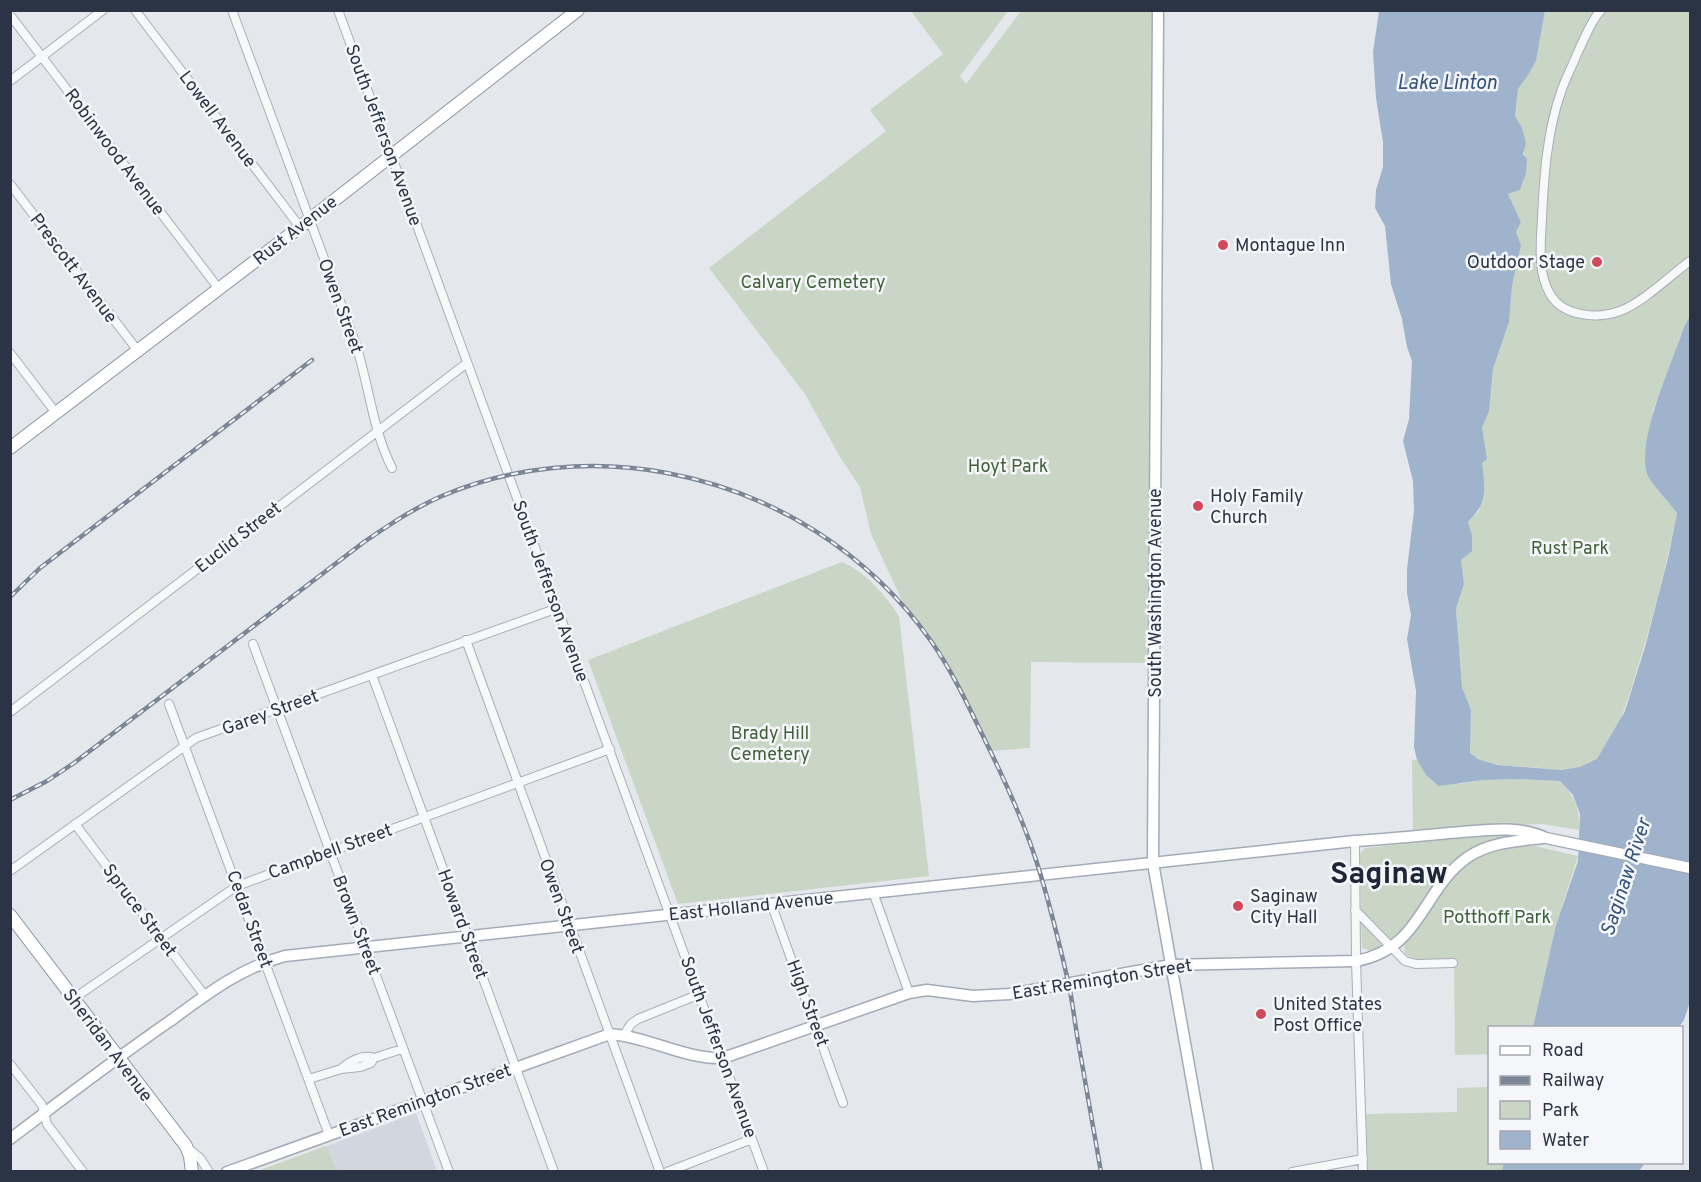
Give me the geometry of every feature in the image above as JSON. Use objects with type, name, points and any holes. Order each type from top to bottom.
[{"type":"highway","name":"Rust Avenue","points":[[10,448],[305,224],[578,10]]},
{"type":"highway","name":"Sheridan Avenue","points":[[10,915],[186,1146]]},
{"type":"highway","points":[[186,1146],[192,1172]]},
{"type":"main road","name":"South Washington Avenue","points":[[1158,10],[1153,863],[1208,1172]]},
{"type":"main road","name":"East Holland Avenue","points":[[10,1139],[118,1057],[204,996],[237,975],[266,961],[285,956],[1355,841],[1491,830],[1522,830],[1546,838]]},
{"type":"main road","points":[[1546,838],[1690,868]]},
{"type":"main road","name":"East Remington Street","points":[[227,1172],[610,1034],[643,1039],[694,1057],[723,1058],[909,993],[927,990],[974,996],[1009,994],[1171,965],[1356,962],[1369,959],[1391,948],[1408,932],[1440,883],[1469,856],[1487,847],[1513,841],[1546,838]]},
{"type":"street","points":[[10,81],[103,10]]},
{"type":"street","name":"Lowell Avenue","points":[[135,10],[305,224]]},
{"type":"street","name":"Owen Street","points":[[232,10],[305,224],[358,351],[378,430],[392,468]]},
{"type":"street","name":"South Jefferson Avenue","points":[[338,10],[765,1172]]},
{"type":"street","points":[[1601,10],[1585,37],[1561,91],[1550,132],[1542,215],[1543,276],[1551,296],[1557,301],[1570,310],[1592,316],[1616,312],[1634,304],[1690,261]]},
{"type":"street","name":"Robinwood Avenue","points":[[10,15],[219,289]]},
{"type":"street","name":"Prescott Avenue","points":[[10,184],[138,351]]},
{"type":"street","points":[[10,353],[56,413]]},
{"type":"street","name":"Euclid Street","points":[[10,712],[466,363]]},
{"type":"street","name":"Garey Street","points":[[10,871],[196,738],[558,608]]},
{"type":"street","name":"Owen Street","points":[[466,640],[660,1172]]},
{"type":"street","name":"Brown Street","points":[[253,644],[449,1172]]},
{"type":"street","name":"Howard Street","points":[[372,675],[554,1172]]},
{"type":"street","name":"Cedar Street","points":[[169,704],[186,744],[329,1135]]},
{"type":"street","name":"Campbell Street","points":[[74,999],[237,886],[610,749]]},
{"type":"street","name":"Spruce Street","points":[[75,824],[204,996]]},
{"type":"street","points":[[1355,841],[1356,962],[1363,1172]]},
{"type":"street","points":[[873,892],[909,993]]},
{"type":"street","name":"High Street","points":[[771,903],[843,1103]]},
{"type":"street","points":[[1355,910],[1401,959],[1408,962],[1453,963]]},
{"type":"street","points":[[624,1035],[631,1024],[638,1019],[700,994]]},
{"type":"street","points":[[309,1079],[341,1069],[360,1067],[374,1058],[402,1048]]},
{"type":"street","points":[[10,1064],[42,1105],[47,1124],[82,1172]]},
{"type":"street","points":[[667,1172],[752,1139]]},
{"type":"street","name":"Sheridan Avenue","points":[[186,1146],[200,1158],[209,1172]]},
{"type":"street","points":[[1292,1172],[1363,1159]]},
{"type":"shaded area","points":[[416,1113],[437,1171],[257,1172]]},
{"type":"green space","name":"Hoyt Park","points":[[911,11],[1008,11],[960,76],[966,84],[1021,11],[1158,11],[1154,663],[1031,662],[1030,748],[991,751],[955,679],[931,641],[906,609],[871,534],[860,487],[840,457],[805,394],[709,268],[886,131],[870,110],[943,54]]},
{"type":"green space","name":"Rust Park","points":[[1545,11],[1690,11],[1690,316],[1653,411],[1648,475],[1677,512],[1652,618],[1620,721],[1598,758],[1584,767],[1566,770],[1500,765],[1470,754],[1471,710],[1462,687],[1456,609],[1464,584],[1461,560],[1472,535],[1468,522],[1479,511],[1482,428],[1489,411],[1493,369],[1509,322],[1512,286],[1521,245],[1516,232],[1521,222],[1508,194],[1520,190],[1526,173],[1522,128],[1515,116],[1518,89],[1536,61]]},
{"type":"green space","name":"Brady Hill Cemetery","points":[[842,562],[851,566],[874,585],[899,616],[929,876],[678,904],[588,660]]},
{"type":"green space","points":[[1412,760],[1417,760],[1426,775],[1460,784],[1483,780],[1560,781],[1576,803],[1579,830],[1542,824],[1413,830]]},
{"type":"green space","points":[[1503,833],[1522,835],[1506,837],[1478,846],[1456,861],[1436,882],[1407,924],[1392,939],[1386,937],[1361,912],[1360,854],[1365,848]]},
{"type":"green space","name":"Potthoff Park","points":[[1526,844],[1578,856],[1556,925],[1533,1026],[1488,1026],[1488,1054],[1455,1055],[1454,960],[1417,959],[1408,956],[1405,953],[1404,943],[1442,890],[1463,868],[1493,850]]},
{"type":"green space","points":[[1361,922],[1381,942],[1381,946],[1371,951],[1362,948]]},
{"type":"green space","points":[[1488,1087],[1488,1164],[1504,1164],[1502,1171],[1368,1171],[1366,1114],[1457,1112],[1457,1088]]},
{"type":"green space","points":[[326,1146],[337,1171],[257,1171]]},
{"type":"water","points":[[1379,11],[1545,11],[1536,61],[1518,89],[1515,116],[1522,128],[1526,143],[1523,154],[1527,159],[1526,173],[1520,190],[1508,194],[1521,222],[1516,232],[1521,245],[1512,286],[1509,322],[1493,369],[1489,411],[1482,428],[1487,459],[1482,463],[1484,495],[1479,508],[1468,522],[1472,535],[1472,551],[1461,560],[1464,584],[1456,609],[1462,687],[1471,710],[1470,753],[1478,759],[1498,765],[1562,770],[1580,767],[1597,759],[1625,711],[1645,647],[1677,513],[1648,476],[1645,462],[1646,444],[1657,402],[1690,316],[1690,1002],[1680,1026],[1533,1026],[1556,925],[1578,861],[1580,814],[1573,795],[1560,781],[1483,780],[1439,786],[1426,775],[1417,760],[1414,747],[1416,691],[1407,639],[1411,615],[1407,593],[1407,569],[1414,511],[1413,481],[1403,441],[1409,419],[1412,361],[1391,284],[1385,226],[1375,208],[1376,190],[1383,167],[1383,142],[1376,98],[1373,52]]},
{"type":"water","points":[[1504,1164],[1644,1164],[1639,1171],[1502,1171]]},
{"type":"railway","points":[[10,597],[40,568],[312,360]]},
{"type":"railway","points":[[10,800],[47,781],[74,763],[364,542],[412,511],[442,496],[496,478],[524,472],[582,466],[610,466],[667,473],[706,482],[745,495],[781,511],[816,531],[878,580],[906,609],[931,641],[959,687],[1015,805],[1041,876],[1069,987],[1101,1172]]},
{"type":"place","name":"Montague Inn","points":[[1223,245]]},
{"type":"place","name":"Outdoor Stage","points":[[1597,262]]},
{"type":"place","name":"Holy Family Church","points":[[1198,506]]},
{"type":"place","name":"Saginaw City Hall","points":[[1238,906]]},
{"type":"place","name":"United States Post Office","points":[[1261,1014]]},
{"type":"district","name":"Saginaw","points":[[1389,873]]},
{"type":"water label","name":"Lake Linton","points":[[1447,82]]},
{"type":"water label","name":"Saginaw River","points":[[1625,877]]},
{"type":"park label","name":"Calvary Cemetery","points":[[813,282]]}]
